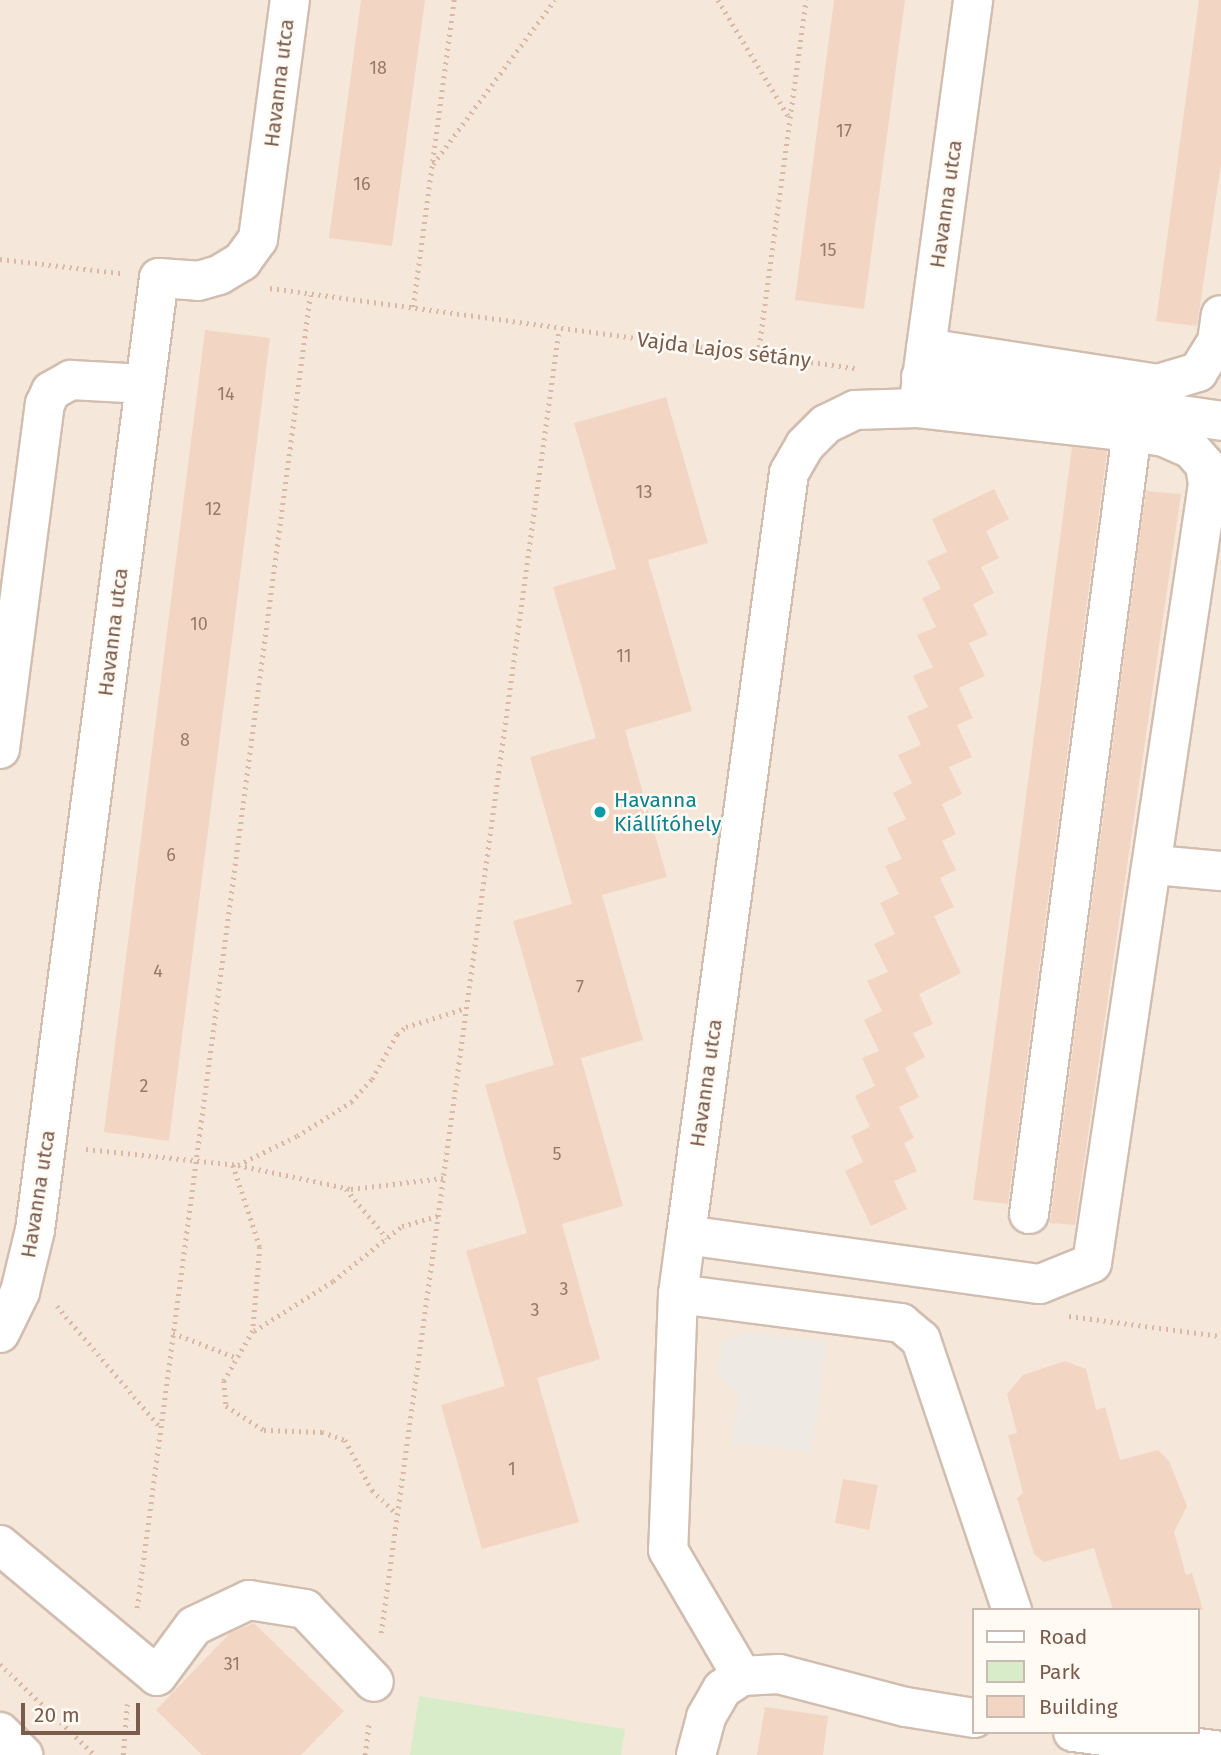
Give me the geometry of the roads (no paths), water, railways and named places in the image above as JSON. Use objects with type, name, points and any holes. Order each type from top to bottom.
[{"type":"street","name":"Havanna utca","points":[[2,1323],[26,1269],[47,1144],[159,278],[198,281],[231,270],[250,252],[261,230],[290,0]]},
{"type":"street","name":"Havanna utca","points":[[742,1676],[668,1550],[678,1294],[789,473],[805,445],[840,415],[922,377],[973,0]]},
{"type":"street","points":[[922,377],[1158,384],[1198,372],[1217,342],[1221,315]]},
{"type":"street","points":[[922,377],[1221,421]]},
{"type":"street","points":[[686,1235],[1040,1284],[1092,1263],[1154,865],[1209,474],[1191,449],[922,377]]},
{"type":"street","points":[[0,749],[8,624],[41,417],[51,391],[72,380],[145,384]]},
{"type":"street","points":[[1029,1214],[1132,432]]},
{"type":"street","points":[[1154,865],[1221,871]]},
{"type":"street","points":[[678,1294],[901,1323],[921,1340],[1011,1608]]},
{"type":"street","points":[[0,1545],[131,1651],[157,1676],[194,1626],[249,1600],[305,1609],[374,1682]]},
{"type":"street","points":[[696,1755],[706,1717],[722,1689],[742,1676],[779,1674],[906,1707],[972,1718]]},
{"type":"street","points":[[0,1732],[23,1755]]},
{"type":"street","points":[[1089,1734],[1221,1751]]},
{"type":"place","name":"Havanna Kiállítóhely","points":[[600,812]]}]
